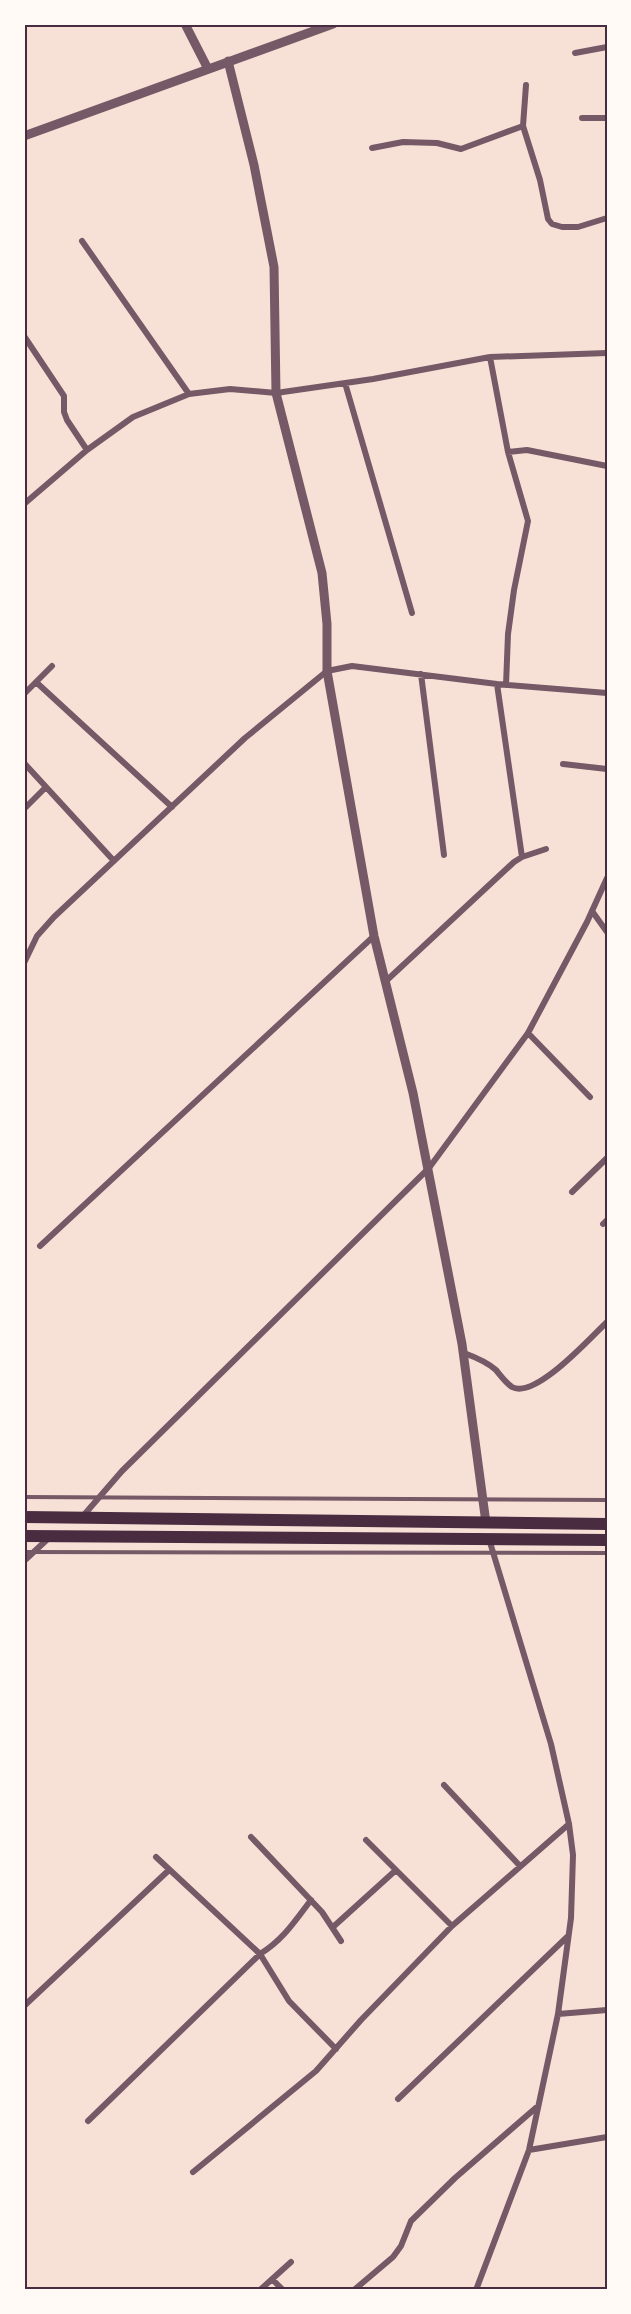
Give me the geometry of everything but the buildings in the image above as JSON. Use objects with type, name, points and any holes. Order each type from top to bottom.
[{"type":"main road","points":[[24,1517],[607,1524]]},
{"type":"main road","points":[[24,1536],[607,1540]]},
{"type":"street","points":[[186,24],[208,69]]},
{"type":"street","points":[[24,136],[333,24]]},
{"type":"street","points":[[575,53],[607,47]]},
{"type":"street","points":[[228,61],[254,165],[274,267],[276,393],[322,573],[327,624],[327,671],[374,936],[429,1168],[464,1353],[486,1523]]},
{"type":"street","points":[[526,85],[523,126],[540,180],[548,219],[552,224],[578,226],[607,218]]},
{"type":"street","points":[[582,118],[607,118]]},
{"type":"street","points":[[372,148],[403,142],[437,143],[461,149],[523,126]]},
{"type":"street","points":[[82,241],[189,394]]},
{"type":"street","points":[[24,336],[64,396],[64,412],[67,420],[87,450]]},
{"type":"street","points":[[24,504],[87,450],[133,417],[189,394],[230,388],[276,393],[489,357],[607,353]]},
{"type":"street","points":[[489,357],[508,452],[528,521],[508,634],[506,685]]},
{"type":"street","points":[[345,383],[412,613]]},
{"type":"street","points":[[508,452],[527,450],[607,466]]},
{"type":"street","points":[[24,694],[52,666]]},
{"type":"street","points":[[24,963],[43,927],[245,738],[327,671],[352,666],[506,685],[607,693]]},
{"type":"street","points":[[421,674],[444,855]]},
{"type":"street","points":[[36,682],[171,807]]},
{"type":"street","points":[[497,684],[522,857]]},
{"type":"street","points":[[24,763],[114,861]]},
{"type":"street","points":[[563,764],[607,769]]},
{"type":"street","points":[[24,809],[46,787]]},
{"type":"street","points":[[386,981],[522,857],[546,849]]},
{"type":"street","points":[[83,1516],[122,1471],[429,1168],[528,1033],[607,878]]},
{"type":"street","points":[[592,911],[607,932]]},
{"type":"street","points":[[40,1246],[374,936]]},
{"type":"street","points":[[528,1033],[590,1097]]},
{"type":"street","points":[[572,1192],[607,1158]]},
{"type":"street","points":[[464,1353],[481,1359],[495,1369],[512,1387],[520,1390],[531,1387],[550,1375],[607,1322]]},
{"type":"street","points":[[24,1561],[51,1536]]},
{"type":"street","points":[[476,2290],[529,2150],[558,2014],[568,1936],[573,1855],[569,1824],[551,1744],[489,1539]]},
{"type":"street","points":[[444,1785],[520,1866]]},
{"type":"street","points":[[193,2172],[301,2085],[452,1926],[569,1824]]},
{"type":"street","points":[[251,1837],[310,1900],[333,1927],[341,1941]]},
{"type":"street","points":[[366,1840],[452,1926]]},
{"type":"street","points":[[156,1857],[260,1954],[289,2001],[336,2049]]},
{"type":"street","points":[[24,2006],[169,1870]]},
{"type":"street","points":[[333,1927],[396,1870]]},
{"type":"street","points":[[88,2121],[260,1954],[288,1932],[310,1900]]},
{"type":"street","points":[[398,2099],[568,1936]]},
{"type":"street","points":[[558,2014],[607,2010]]},
{"type":"street","points":[[354,2290],[393,2257],[401,2246],[411,2221],[454,2178],[538,2106]]},
{"type":"street","points":[[529,2150],[607,2137]]},
{"type":"street","points":[[260,2290],[291,2262]]},
{"type":"street","points":[[272,2279],[283,2290]]},
{"type":"lane","points":[[24,1497],[607,1500]]},
{"type":"lane","points":[[24,1552],[607,1553]]}]
